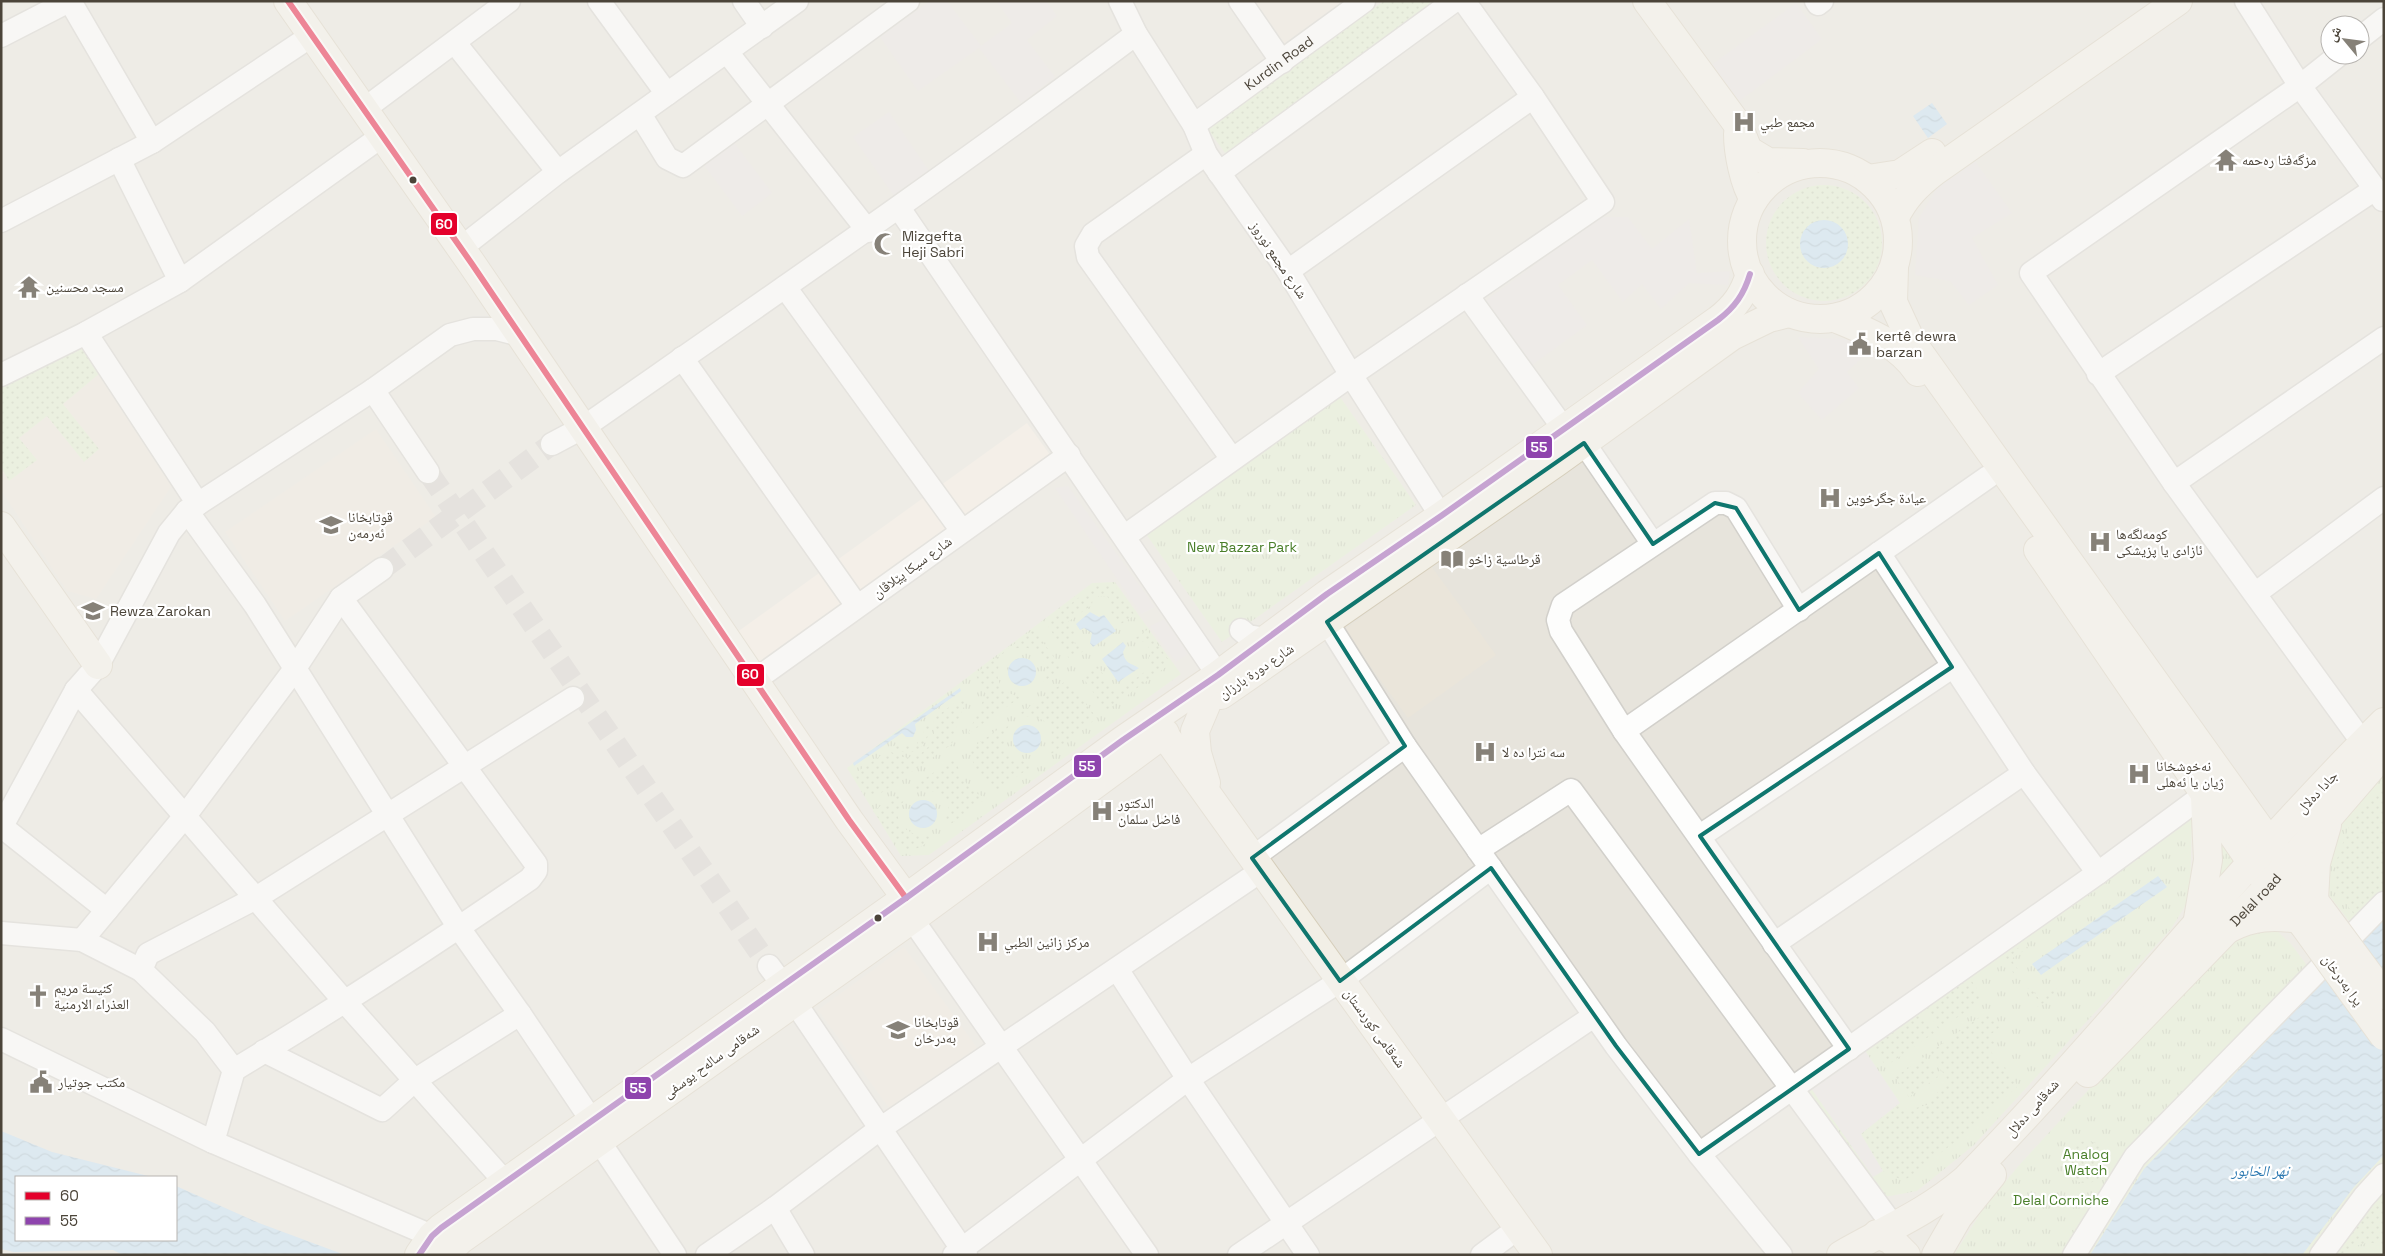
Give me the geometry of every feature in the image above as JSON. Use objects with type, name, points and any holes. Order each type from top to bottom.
[{"type":"main road","points":[[288,1],[584,427],[849,820],[917,903]]},
{"type":"main road","points":[[1647,1],[1738,125],[1748,150],[1768,162],[1834,164],[1852,169],[1868,179],[1884,196],[1895,217],[1898,242],[1894,268],[1893,302],[1911,341],[2270,843],[2278,876]]},
{"type":"main road","points":[[1868,179],[1900,174],[2151,1]]},
{"type":"main road","points":[[1895,217],[1903,201],[1915,186],[2178,1]]},
{"type":"main road","points":[[1738,125],[1738,154],[1749,192],[1754,199]]},
{"type":"main road","points":[[1816,163],[1797,166],[1780,174],[1766,185],[1754,199],[1746,217],[1742,236],[1743,255],[1750,274],[1759,290],[1769,300],[1789,313],[1816,319],[1835,318],[1853,312],[1870,301],[1884,286],[1894,268]]},
{"type":"main road","name":"شارع دورة بارزان","points":[[917,903],[1327,622],[1574,436],[1728,313],[1742,295],[1750,274]]},
{"type":"main road","points":[[1574,436],[1732,336],[1769,318],[1789,313]]},
{"type":"main road","points":[[1835,318],[1882,339],[1897,349],[1916,368],[1988,477],[2252,863],[2278,876],[2309,913]]},
{"type":"main road","name":"شارع دورة بارزان","points":[[917,903],[1123,740],[1218,675],[1254,635],[1327,594],[1441,516],[1574,436]]},
{"type":"main road","points":[[1,526],[98,665]]},
{"type":"main road","name":"شەقامی کوردستان","points":[[1206,705],[1195,730],[1197,753],[1211,802]]},
{"type":"main road","name":"جادا دەلال","points":[[2334,810],[2373,748],[2384,722]]},
{"type":"main road","name":"شەقامی کوردستان","points":[[1164,734],[1517,1229],[1538,1255]]},
{"type":"main road","name":"جادا دەلال","points":[[2252,863],[2270,843],[2373,748]]},
{"type":"main road","points":[[2197,926],[2208,860],[2205,794]]},
{"type":"main road","points":[[2278,876],[2334,810]]},
{"type":"main road","points":[[2309,913],[2316,863],[2326,827],[2334,810]]},
{"type":"main road","name":"Delal road","points":[[2197,926],[2252,863]]},
{"type":"main road","name":"Delal road","points":[[2224,931],[2278,876]]},
{"type":"main road","name":"شەقامی سالەح یوسفی","points":[[432,1249],[460,1240],[782,984],[917,903]]},
{"type":"main road","points":[[2224,931],[2252,919],[2309,913]]},
{"type":"main road","name":"پرا بەدرخان","points":[[2309,913],[2384,995]]},
{"type":"main road","name":"پرا بەدرخان","points":[[2309,913],[2384,1036]]},
{"type":"main road","name":"شەقامی دەلال","points":[[1841,1255],[1932,1207],[1965,1180],[2197,926]]},
{"type":"main road","name":"شەقامی دەلال","points":[[1936,1255],[1974,1194],[2224,931]]},
{"type":"main road","name":"شەقامی سالەح یوسفی","points":[[432,1249],[506,1183],[596,1131]]},
{"type":"main road","points":[[1886,1231],[1891,1240],[1906,1255]]},
{"type":"street","points":[[1,36],[70,1],[152,142]]},
{"type":"street","points":[[363,110],[509,1]]},
{"type":"street","points":[[599,1],[666,94]]},
{"type":"street","points":[[744,1],[762,27]]},
{"type":"street","points":[[461,248],[558,172],[797,1]]},
{"type":"street","points":[[640,114],[667,158],[683,166],[908,1]]},
{"type":"street","name":"شارع مجمع نوروز","points":[[1120,1],[1136,34],[1194,124],[1206,154],[1288,271],[1351,375],[1441,516]]},
{"type":"street","points":[[1240,1],[1282,62]]},
{"type":"street","name":"Kurdin Road","points":[[1194,124],[1364,1]]},
{"type":"street","points":[[1219,173],[1454,1]]},
{"type":"street","points":[[1125,536],[1351,375],[1603,202],[1533,97],[1464,1]]},
{"type":"street","points":[[1816,1],[1818,4],[1822,1]]},
{"type":"street","points":[[2098,374],[2380,195],[2300,86],[2246,1]]},
{"type":"street","points":[[2370,30],[2384,18]]},
{"type":"street","points":[[552,444],[584,427],[900,208],[1017,124],[1136,34]]},
{"type":"street","points":[[1,221],[152,142],[311,36]]},
{"type":"street","points":[[455,43],[558,172]]},
{"type":"street","points":[[727,52],[868,230]]},
{"type":"street","points":[[2326,65],[2300,86],[2031,273],[2174,483],[2373,748]]},
{"type":"street","points":[[1288,271],[1533,97]]},
{"type":"street","points":[[1,375],[86,333],[180,281],[382,136]]},
{"type":"street","points":[[1206,154],[1093,234],[1086,246],[1088,257],[1232,459]]},
{"type":"street","points":[[119,159],[180,281]]},
{"type":"street","points":[[900,208],[1218,675]]},
{"type":"street","points":[[785,287],[962,531]]},
{"type":"street","points":[[1467,295],[1653,544]]},
{"type":"street","points":[[107,910],[2,827],[76,690],[98,665],[169,533],[193,508],[373,390],[450,335],[481,329],[497,329],[520,335]]},
{"type":"street","points":[[86,333],[294,670],[459,928],[520,1014],[675,1255]]},
{"type":"street","points":[[2174,483],[2384,338]]},
{"type":"street","points":[[682,358],[857,606]]},
{"type":"street","points":[[373,390],[428,472]]},
{"type":"street","name":"شارع سيكا پێلاڤان","points":[[755,680],[1069,455]]},
{"type":"street","points":[[1624,731],[1988,477]]},
{"type":"street","points":[[2256,593],[2384,498]]},
{"type":"street","points":[[1799,610],[1736,508],[1726,503],[1715,503],[1563,605],[1558,620],[1561,631],[1624,731],[1849,1049]]},
{"type":"street","points":[[1879,553],[1952,667],[2024,773],[2098,873]]},
{"type":"street","points":[[82,940],[185,816],[294,670],[341,598],[382,569]]},
{"type":"street","points":[[213,1142],[234,1070],[345,1002],[459,928],[530,879],[536,871],[536,864],[341,598]]},
{"type":"street","points":[[1327,622],[1405,746],[1594,1016],[1698,1154],[1781,1255]]},
{"type":"street","points":[[1700,836],[1952,667]]},
{"type":"street","points":[[76,690],[345,1002],[506,1183]]},
{"type":"street","points":[[141,970],[148,954],[256,898],[573,698]]},
{"type":"street","points":[[706,1255],[774,1208],[881,1128],[1117,969],[1257,865],[1405,746]]},
{"type":"street","points":[[1774,944],[2024,773]]},
{"type":"street","points":[[782,984],[881,1128],[961,1253],[1081,1159],[1188,1079],[1340,981],[1485,859],[1571,790],[1791,1088],[1886,1231]]},
{"type":"street","points":[[1698,1154],[2098,873],[2205,794]]},
{"type":"street","points":[[917,903],[1001,1047],[1147,1255]]},
{"type":"street","points":[[2074,1255],[2135,1156],[2384,903]]},
{"type":"street","points":[[1,933],[82,940],[141,970],[205,1032],[234,1070]]},
{"type":"street","points":[[1117,969],[1188,1079],[1308,1255]]},
{"type":"street","points":[[264,1051],[382,1110],[415,1080],[520,1014]]},
{"type":"street","points":[[1239,1255],[1594,1016]]},
{"type":"street","points":[[1,1039],[432,1249]]},
{"type":"street","points":[[2321,1255],[2384,1175]]},
{"type":"street","points":[[774,1208],[803,1255]]},
{"type":"street","points":[[1482,1255],[1517,1229]]},
{"type":"highlighted area","points":[[1584,443],[1653,544],[1715,503],[1736,508],[1799,610],[1879,553],[1952,667],[1700,836],[1849,1049],[1699,1154],[1616,1046],[1491,868],[1340,981],[1252,858],[1405,746],[1327,622]]},
{"type":"shaded area","points":[[1,1],[2384,1],[2384,1255],[1,1255]]},
{"type":"shaded area","points":[[930,1],[947,1],[981,46],[1012,23],[996,1],[1046,1],[1057,16],[1027,40],[1055,77],[1021,103],[979,48],[918,91],[880,37]]},
{"type":"shaded area","points":[[1250,1],[1344,1],[1282,46]]},
{"type":"shaded area","points":[[1796,3],[1822,39],[1737,103],[1710,66]]},
{"type":"shaded area","points":[[889,112],[929,171],[894,196],[853,137]]},
{"type":"shaded area","points":[[733,141],[772,193],[742,216],[703,164]]},
{"type":"shaded area","points":[[1975,161],[2012,213],[1972,238],[1998,285],[1969,305],[1950,281],[1915,275],[1919,218],[1939,185]]},
{"type":"shaded area","points":[[1601,217],[1628,217],[1652,249],[1689,219],[1697,273],[1730,271],[1728,285],[1689,283],[1661,309],[1642,284],[1623,302],[1592,260],[1558,285],[1587,325],[1528,368],[1481,304]]},
{"type":"shaded area","points":[[1798,337],[1844,339],[1874,348],[1875,361],[1866,354],[1847,372],[1859,388],[1822,420],[1798,393],[1819,369]]},
{"type":"shaded area","points":[[80,343],[175,481],[96,599],[67,591],[1,490],[1,385]]},
{"type":"shaded area","points":[[1027,423],[1053,459],[755,674],[729,638]]},
{"type":"shaded area","name":"قوتابخانا ئه‌رمه‌ن","points":[[376,429],[436,517],[285,621],[225,532]]},
{"type":"shaded area","points":[[1068,486],[1155,607],[1141,614],[1055,488]]},
{"type":"shaded area","points":[[1431,566],[1496,655],[1408,718],[1344,630]]},
{"type":"shaded area","points":[[1164,619],[1188,654],[1176,662],[1150,626]]},
{"type":"shaded area","name":"قوتابخانا به‌درخان","points":[[904,947],[978,1049],[892,1112],[818,1010]]},
{"type":"shaded area","points":[[1862,1046],[1900,1103],[1861,1134],[1883,1171],[1873,1177],[1808,1084]]},
{"type":"green space","points":[[1384,1],[1436,1],[1225,153],[1207,128]]},
{"type":"green space","points":[[1824,185],[1846,189],[1856,194],[1865,202],[1873,211],[1878,221],[1882,243],[1878,265],[1873,275],[1865,284],[1856,292],[1846,297],[1824,301],[1802,297],[1792,292],[1783,284],[1775,275],[1770,265],[1766,243],[1770,221],[1775,211],[1783,202],[1792,194],[1802,189]]},
{"type":"green space","points":[[80,343],[100,373],[63,404],[99,449],[84,462],[47,416],[19,438],[37,460],[9,481],[1,467],[1,388]]},
{"type":"green space","name":"New Bazzar Park","points":[[1340,397],[1416,505],[1222,642],[1146,534]]},
{"type":"green space","points":[[1115,582],[1181,674],[929,855],[901,856],[847,768],[1092,583]]},
{"type":"green space","points":[[1095,585],[1115,586],[1135,615],[1121,624],[1110,611],[1111,603],[1107,596],[1093,596],[1092,605],[1066,623],[1076,632],[1073,639],[1075,644],[1083,647],[1085,650],[1070,660],[1046,623]]},
{"type":"green space","points":[[1034,629],[1062,669],[1043,682],[1045,667],[1043,660],[1038,654],[1027,648],[1016,648],[1007,654],[1001,662],[998,673],[999,683],[1007,692],[1021,697],[968,734],[986,694],[975,674]]},
{"type":"green space","points":[[1147,630],[1171,663],[1106,711],[1082,676],[1096,664],[1116,693],[1150,668],[1146,663],[1151,654],[1148,646],[1144,642],[1134,639]]},
{"type":"green space","points":[[1067,680],[1097,718],[1049,756],[1046,755],[1052,739],[1049,726],[1038,718],[1021,717],[1019,714]]},
{"type":"green space","points":[[964,696],[967,700],[958,720],[952,744],[871,800],[854,774],[889,750],[898,756],[906,757],[915,756],[923,752],[933,738],[935,729],[933,719]]},
{"type":"green space","points":[[1007,723],[1009,726],[1005,733],[1005,741],[1010,757],[1034,765],[996,791],[976,771],[969,750]]},
{"type":"green space","points":[[930,724],[927,739],[919,749],[907,753],[893,747],[899,742],[903,746],[917,744],[924,734],[923,726]]},
{"type":"green space","points":[[956,757],[959,770],[966,782],[975,792],[987,798],[948,826],[945,823],[949,805],[946,801],[935,793],[927,790],[917,790],[914,786]]},
{"type":"green space","points":[[2384,773],[2384,918],[2363,939],[2328,894],[2327,863],[2345,815]]},
{"type":"green space","points":[[2384,785],[2384,899],[2360,923],[2335,888],[2336,862],[2351,821]]},
{"type":"green space","points":[[901,793],[905,800],[898,814],[899,821],[903,827],[916,834],[932,836],[934,838],[918,848],[910,850],[901,849],[873,811]]},
{"type":"green space","points":[[2192,817],[2190,898],[2171,929],[1974,1145],[1917,1191],[1879,1198],[1802,1089]]},
{"type":"green space","points":[[2215,826],[2243,862],[2218,892]]},
{"type":"green space","name":"Delal Corniche","points":[[2236,930],[2276,930],[2291,944],[2321,984],[2144,1169],[2090,1255],[1954,1255],[1985,1206],[2021,1163]]},
{"type":"green space","points":[[2025,944],[2028,948],[2011,959],[2019,971],[2014,974],[2003,957]]},
{"type":"green space","points":[[1969,977],[1984,999],[1939,1030],[1925,1008]]},
{"type":"green space","points":[[2030,987],[2039,999],[2055,987],[2059,991],[2038,1007],[2026,990]]},
{"type":"green space","points":[[1920,1011],[1934,1033],[1886,1066],[1871,1045]]},
{"type":"green space","points":[[1988,1011],[2001,1026],[1989,1036],[1997,1046],[1991,1052],[2015,1081],[2017,1087],[1964,1135],[1904,1181],[1883,1171],[1861,1134],[1900,1103],[1908,1110],[1927,1105],[1948,1080],[1929,1053]]},
{"type":"green space","points":[[1924,1057],[1938,1077],[1909,1097],[1895,1077]]},
{"type":"green space","name":"Analog Watch","points":[[2090,1141],[2098,1144],[2104,1150],[2107,1162],[2104,1174],[2098,1180],[2082,1183],[2074,1180],[2068,1174],[2065,1158],[2068,1150],[2074,1144]]},
{"type":"green space","points":[[2384,1155],[2384,1255],[2302,1255],[2354,1187]]},
{"type":"green space","points":[[2384,1181],[2384,1246],[2367,1243],[2340,1255],[2325,1255]]},
{"type":"water","points":[[1932,103],[1947,124],[1928,138],[1913,116]]},
{"type":"water","points":[[1824,220],[1833,222],[1841,227],[1846,235],[1848,244],[1846,253],[1841,261],[1833,266],[1824,268],[1815,266],[1807,261],[1802,253],[1800,244],[1802,235],[1807,227],[1815,222]]},
{"type":"water","points":[[1090,612],[1099,617],[1104,615],[1116,631],[1093,647],[1090,643],[1092,633],[1084,628],[1080,630],[1076,624]]},
{"type":"water","points":[[1123,642],[1126,646],[1123,652],[1125,659],[1139,668],[1118,682],[1102,659]]},
{"type":"water","points":[[1022,658],[1032,662],[1036,672],[1032,682],[1022,686],[1012,682],[1008,672],[1012,662]]},
{"type":"water","points":[[960,688],[961,691],[915,724],[916,730],[913,737],[906,737],[902,733],[854,766],[853,763]]},
{"type":"water","points":[[1027,725],[1037,729],[1041,739],[1037,749],[1027,753],[1017,749],[1013,739],[1017,729]]},
{"type":"water","points":[[923,800],[933,804],[937,814],[933,824],[923,828],[913,824],[909,814],[913,804]]},
{"type":"water","points":[[2158,876],[2167,887],[2041,975],[2032,964]]},
{"type":"water","name":"نهر الخابور","points":[[2384,918],[2384,1155],[2354,1187],[2302,1255],[2090,1255],[2144,1169]]},
{"type":"water","points":[[1,1131],[52,1152],[148,1176],[15,1176],[15,1241],[178,1241],[178,1187],[259,1223],[345,1255],[123,1255],[113,1250],[14,1252],[1,1249]]},
{"type":"tunnel","points":[[382,569],[552,444]]},
{"type":"tunnel","points":[[428,472],[769,966]]},
{"type":"transit line","name":"60","points":[[288,1],[472,264],[849,820],[906,898]]},
{"type":"transit line","name":"55","points":[[419,1255],[432,1236],[441,1228],[906,898],[1123,740],[1218,675],[1327,594],[1441,516],[1718,320],[1738,300],[1750,274]]},
{"type":"place","name":"مجمع طبي","points":[[1744,122]]},
{"type":"place","name":"مزگەفتا رەحمە","points":[[2226,160]]},
{"type":"place","name":"Mizgefta Heji Sabri","points":[[885,244]]},
{"type":"place","name":"مسجد محسنين","points":[[29,287]]},
{"type":"place","name":"kertê dewra barzan","points":[[1860,344]]},
{"type":"place","name":"عيادة جگرخوين","points":[[1830,498]]},
{"type":"place","name":"قوتابخانا ئه‌رمه‌ن","points":[[331,525]]},
{"type":"place","name":"کومەلگەھا ئازادی یا پزیشکی","points":[[2100,542]]},
{"type":"place","name":"قرطاسية زاخو","points":[[1452,559]]},
{"type":"place","name":"Rewza Zarokan","points":[[93,611]]},
{"type":"place","name":"سه نترا ده لا","points":[[1485,752]]},
{"type":"place","name":"نەخوشخانا ژيان يا ئەهلى","points":[[2139,774]]},
{"type":"place","name":"الدكتور فاضل سلمان","points":[[1102,811]]},
{"type":"place","name":"مركز زانين الطبي","points":[[988,942]]},
{"type":"place","name":"كنيسة مريم العذراء الارمنية","points":[[38,996]]},
{"type":"place","name":"قوتابخانا به‌درخان","points":[[898,1030]]},
{"type":"place","name":"مکتب جوتیار","points":[[41,1082]]}]
